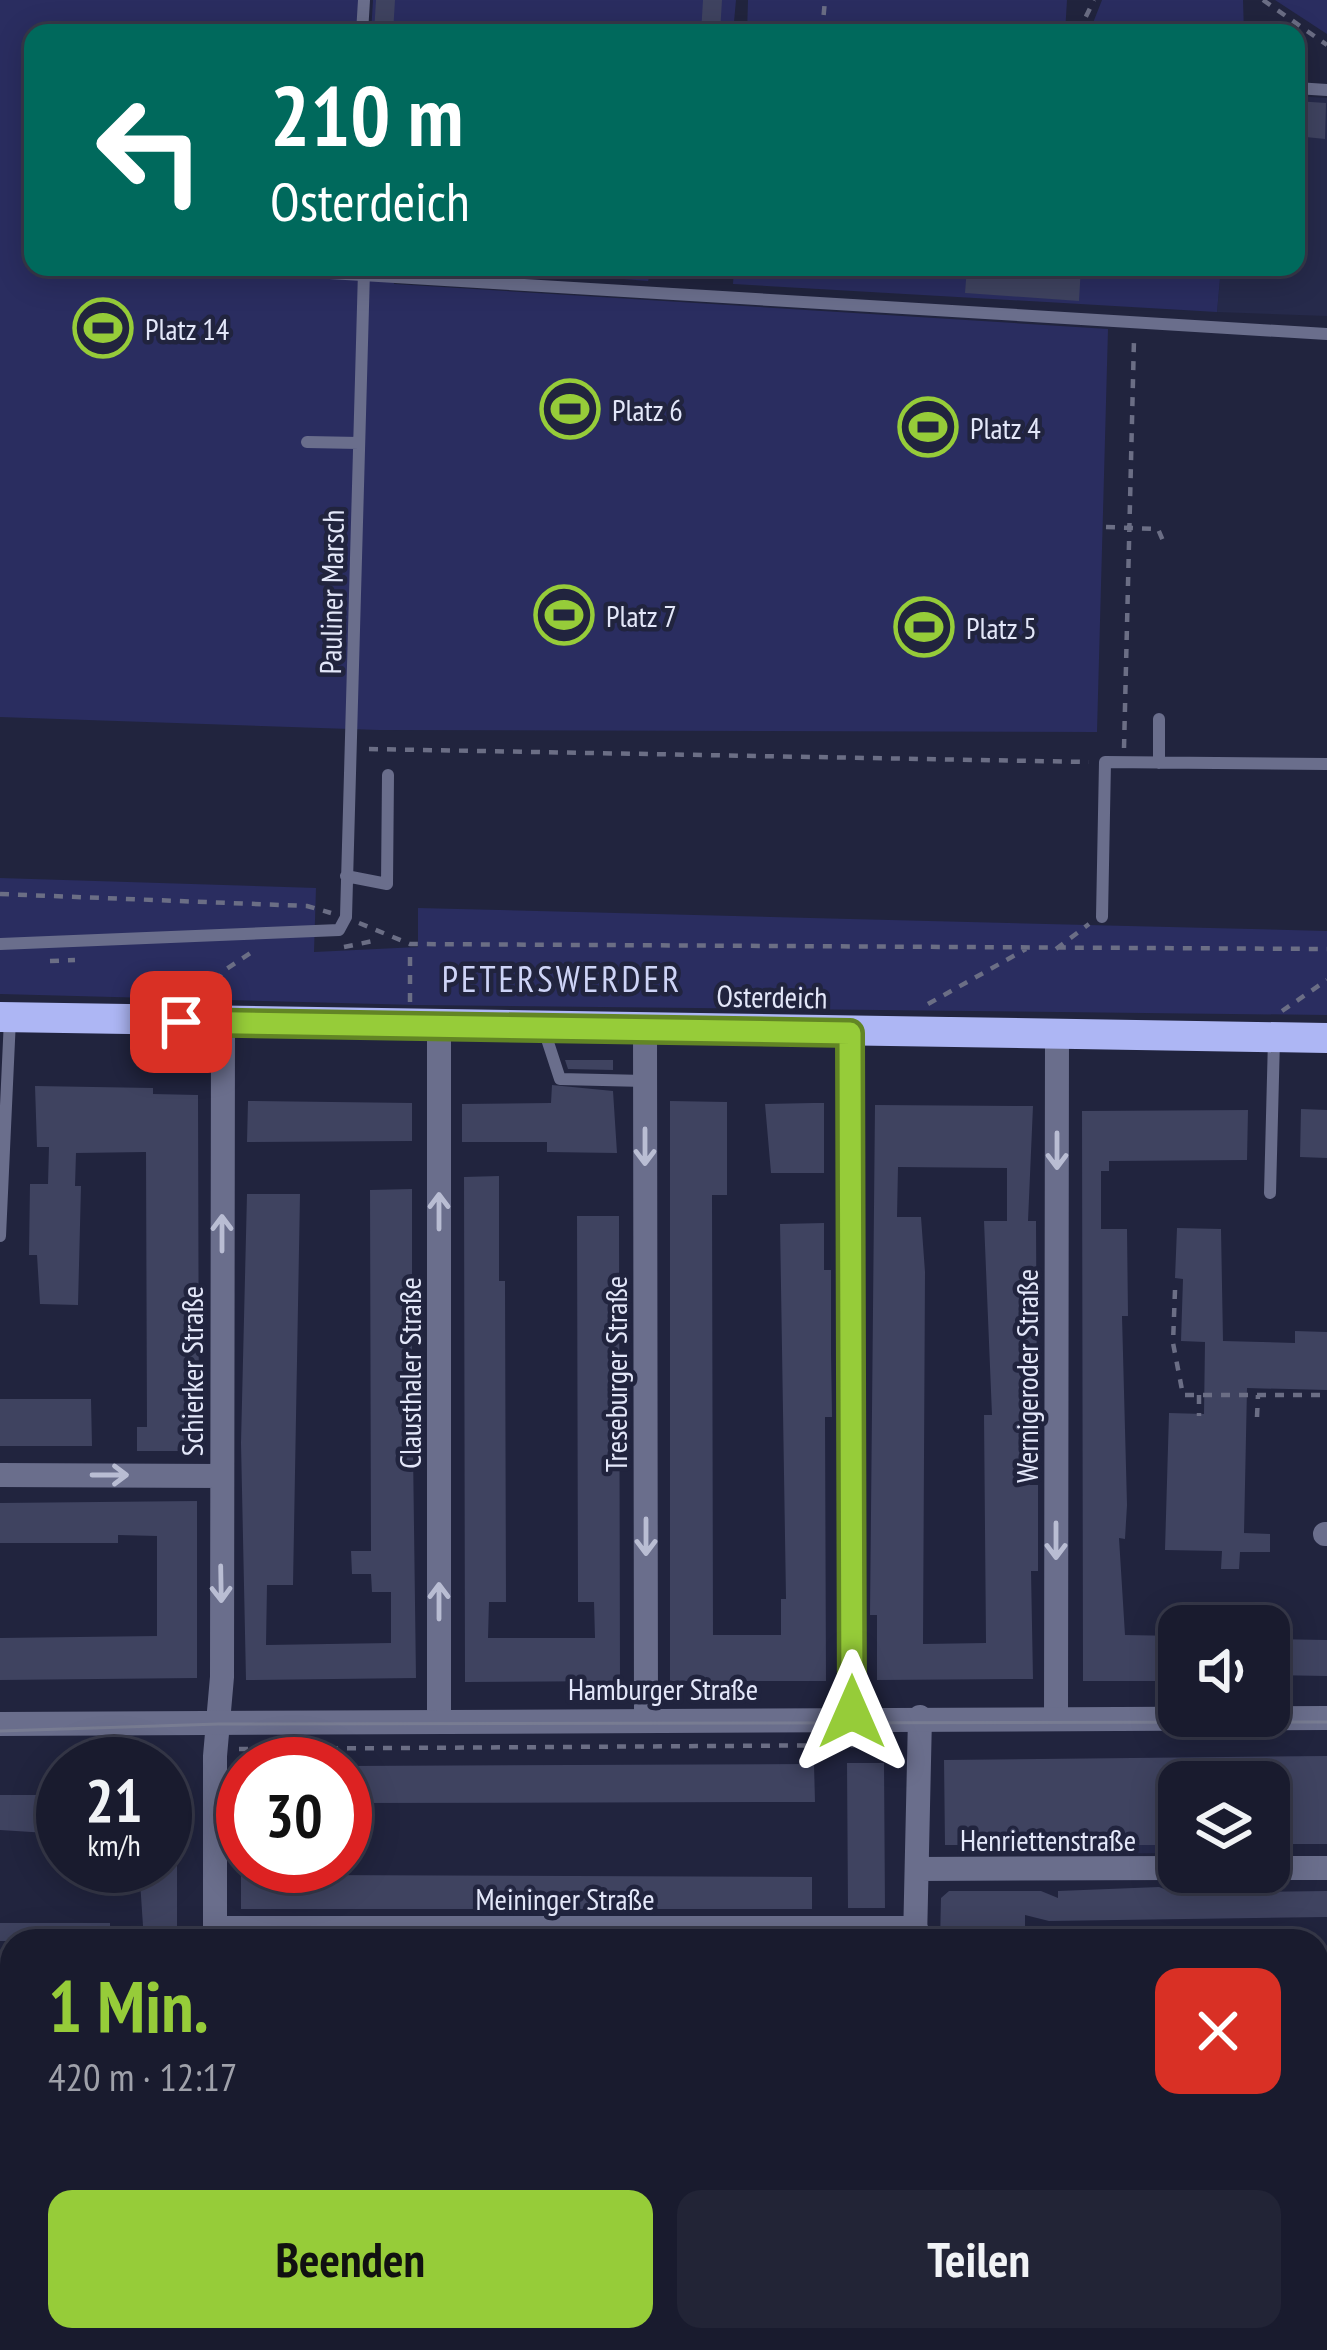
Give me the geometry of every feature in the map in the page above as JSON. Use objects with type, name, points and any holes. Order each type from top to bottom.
[{"type":"main road","name":"Osterdeich","points":[[5,1018],[850,1033],[1273,1028],[1327,1038]]},
{"type":"street","name":"Schierker Straße","points":[[217,1737],[224,1023]]},
{"type":"street","name":"Clausthaler Straße","points":[[439,1028],[439,1718]]},
{"type":"street","name":"Treseburger Straße","points":[[645,1030],[646,1718]]},
{"type":"street","points":[[850,1033],[853,1718]]},
{"type":"street","name":"Wernigeroder Straße","points":[[1056,1717],[1057,1034]]},
{"type":"street","points":[[0,1475],[220,1476]]},
{"type":"street","name":"Hamburger Straße","points":[[0,1724],[439,1718],[1327,1718]]},
{"type":"street","points":[[915,1929],[920,1718]]},
{"type":"street","name":"Schierker Straße","points":[[215,1929],[216,1748]]},
{"type":"street","name":"Henriettenstraße","points":[[917,1869],[1158,1868]]},
{"type":"street","points":[[1290,1868],[1327,1868]]},
{"type":"lane","name":"Pauliner Marsch","points":[[346,917],[364,276]]},
{"type":"lane","points":[[440,276],[1327,334]]},
{"type":"lane","points":[[307,442],[359,442]]},
{"type":"lane","points":[[1159,719],[1159,763]]},
{"type":"lane","points":[[1102,917],[1105,762],[1327,764]]},
{"type":"lane","points":[[346,876],[387,884],[388,776]]},
{"type":"lane","points":[[0,944],[339,930],[346,917]]},
{"type":"lane","points":[[0,1236],[5,1018]]},
{"type":"lane","points":[[544,1028],[560,1079],[645,1081]]},
{"type":"lane","points":[[1270,1193],[1273,1028]]},
{"type":"path","points":[[1263,0],[1297,24]]},
{"type":"path","points":[[1123,762],[1135,322]]},
{"type":"path","points":[[1106,527],[1157,530],[1164,543]]},
{"type":"path","points":[[351,748],[1105,762]]},
{"type":"path","points":[[0,894],[307,906],[410,944],[1327,949]]},
{"type":"path","points":[[1056,949],[1102,917]]},
{"type":"path","points":[[410,948],[410,1008]]},
{"type":"path","points":[[925,1013],[930,1000],[941,992],[1026,949]]},
{"type":"path","points":[[1273,1028],[1327,980]]},
{"type":"path","points":[[1175,1289],[1173,1343],[1183,1395],[1327,1395]]},
{"type":"path","points":[[1199,1395],[1199,1416]]},
{"type":"path","points":[[1257,1418],[1258,1395]]},
{"type":"path","points":[[372,1748],[841,1749],[885,1741]]},
{"type":"shaded area","points":[[0,0],[360,0],[359,24],[24,24],[24,276],[393,276],[394,284],[1108,329],[1097,732],[379,730],[0,717]]},
{"type":"shaded area","points":[[373,0],[736,0],[734,24],[372,24]]},
{"type":"shaded area","points":[[748,0],[1067,0],[1066,24],[747,24]]},
{"type":"shaded area","points":[[1102,0],[1243,0],[1244,24],[1093,24]]},
{"type":"shaded area","points":[[1275,0],[1327,0],[1327,34]]},
{"type":"shaded area","points":[[1305,97],[1327,98],[1327,316],[1217,312],[1220,276],[1305,276]]},
{"type":"shaded area","points":[[585,276],[650,276],[648,281]]},
{"type":"shaded area","points":[[733,276],[1220,276],[1217,312],[733,284]]},
{"type":"shaded area","points":[[0,878],[316,888],[314,952],[418,947],[418,908],[1327,931],[1327,1015],[417,1005],[0,994]]},
{"type":"shaded area","points":[[1043,1822],[1158,1825],[1158,1853],[1043,1854]]},
{"type":"building","points":[[376,0],[395,0],[394,24],[375,24]]},
{"type":"building","points":[[703,0],[722,0],[721,24],[702,24]]},
{"type":"building","points":[[1305,102],[1326,103],[1325,139],[1305,137]]},
{"type":"building","points":[[966,276],[1080,276],[1079,301],[965,293]]},
{"type":"building","points":[[565,1060],[613,1060],[613,1070],[568,1069]]},
{"type":"building","points":[[552,1085],[613,1091],[617,1153],[547,1152],[547,1142],[462,1142],[462,1104],[551,1103]]},
{"type":"building","points":[[35,1086],[153,1088],[153,1094],[198,1095],[199,1451],[137,1451],[137,1427],[147,1427],[146,1152],[76,1153],[75,1186],[81,1186],[78,1305],[40,1304],[37,1255],[29,1255],[30,1184],[48,1184],[49,1147],[37,1147]]},
{"type":"building","points":[[248,1101],[412,1103],[412,1141],[247,1142]]},
{"type":"building","points":[[670,1101],[727,1102],[727,1195],[712,1195],[713,1635],[781,1635],[781,1599],[786,1599],[780,1224],[824,1223],[824,1270],[831,1270],[832,1417],[825,1417],[826,1681],[670,1681]]},
{"type":"building","points":[[824,1103],[824,1173],[771,1173],[765,1104]]},
{"type":"building","points":[[875,1105],[1033,1106],[1028,1221],[1036,1221],[1037,1415],[1030,1415],[1030,1485],[1038,1485],[1038,1571],[1031,1571],[1033,1679],[877,1680],[877,1615],[870,1615]],"holes":[[[898,1167],[1007,1168],[1007,1221],[984,1221],[992,1415],[984,1415],[986,1643],[923,1644],[925,1272],[921,1217],[897,1217]]]},
{"type":"building","points":[[1301,1109],[1327,1110],[1327,1158],[1300,1157]]},
{"type":"building","points":[[1248,1110],[1247,1160],[1109,1161],[1109,1171],[1101,1171],[1101,1229],[1127,1229],[1128,1316],[1122,1316],[1127,1505],[1125,1539],[1119,1538],[1125,1635],[1158,1636],[1158,1681],[1083,1681],[1082,1111]]},
{"type":"building","points":[[499,1176],[499,1281],[505,1281],[506,1602],[489,1602],[488,1638],[595,1638],[594,1602],[578,1602],[577,1216],[619,1216],[620,1681],[465,1682],[464,1177]]},
{"type":"building","points":[[412,1189],[412,1367],[417,1367],[419,1451],[413,1451],[416,1678],[246,1680],[241,1443],[247,1194],[300,1194],[293,1585],[267,1585],[266,1645],[391,1643],[391,1592],[372,1592],[371,1574],[352,1574],[351,1551],[371,1551],[370,1190]]},
{"type":"building","points":[[1177,1228],[1221,1229],[1223,1341],[1295,1343],[1295,1331],[1327,1332],[1327,1390],[1247,1388],[1244,1533],[1270,1534],[1270,1552],[1240,1552],[1239,1569],[1221,1569],[1222,1551],[1165,1550],[1169,1413],[1204,1414],[1205,1342],[1181,1341],[1183,1279],[1175,1278]]},
{"type":"building","points":[[0,1399],[91,1399],[92,1446],[0,1446]]},
{"type":"building","points":[[197,1501],[197,1678],[0,1680],[0,1638],[157,1636],[157,1536],[118,1535],[118,1543],[0,1543],[0,1503]]},
{"type":"building","points":[[1290,1639],[1327,1640],[1327,1676],[1290,1675]]},
{"type":"building","points":[[1327,1756],[1327,1844],[1290,1844],[1290,1761],[1158,1761],[1158,1845],[945,1845],[944,1760]]},
{"type":"building","points":[[847,1763],[884,1763],[885,1908],[848,1908]]},
{"type":"building","points":[[814,1764],[815,1802],[372,1803],[372,1766]]},
{"type":"building","points":[[0,1795],[36,1795],[36,1832],[0,1830]]},
{"type":"building","points":[[372,1875],[812,1877],[812,1909],[241,1909],[241,1893],[372,1893]]},
{"type":"building","points":[[1158,1887],[1158,1893],[1327,1891],[1327,1917],[1049,1921],[1025,1915],[1025,1926],[1015,1929],[940,1929],[941,1898],[949,1891],[1041,1891],[1058,1898],[1058,1891]]},
{"type":"building","points":[[141,1893],[177,1893],[177,1929],[143,1929]]},
{"type":"building","points":[[0,1923],[110,1923],[110,1929],[0,1929]]},
{"type":"tram line","points":[[0,1731],[219,1724],[1327,1722]]},
{"type":"place","name":"Platz 14","points":[[103,328]]},
{"type":"place","name":"Platz 6","points":[[570,409]]},
{"type":"place","name":"Platz 4","points":[[928,427]]},
{"type":"place","name":"Platz 7","points":[[564,615]]},
{"type":"place","name":"Platz 5","points":[[924,627]]},
{"type":"district","name":"PETERSWERDER","points":[[562,978]]},
{"type":"route","points":[[181,1022],[850,1033],[852,1712]]}]
